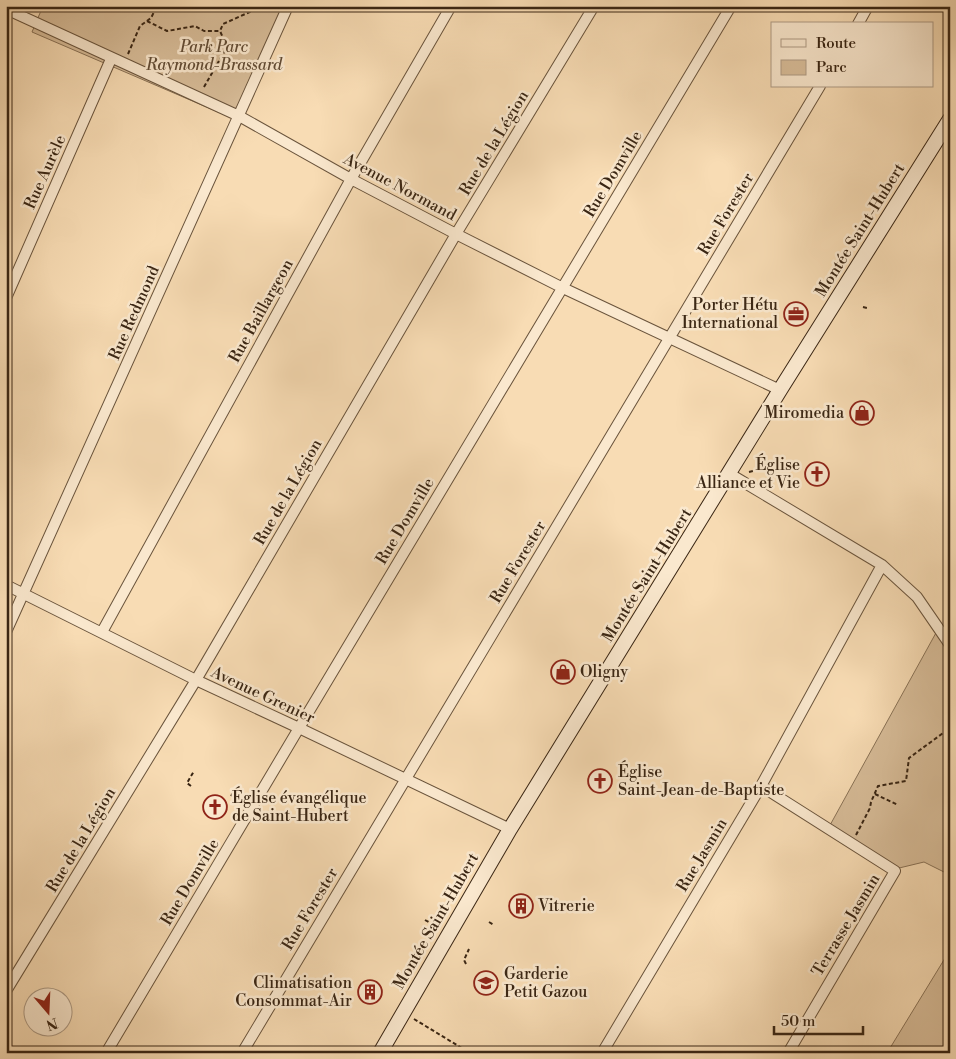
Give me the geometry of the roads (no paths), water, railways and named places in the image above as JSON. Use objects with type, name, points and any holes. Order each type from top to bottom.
[{"type":"street","name":"Rue Redmond","points":[[6,632],[288,6]]},
{"type":"street","name":"Rue Baillargeon","points":[[102,632],[351,179],[451,6]]},
{"type":"street","name":"Rue de la Légion","points":[[6,991],[196,680],[456,234],[594,6]]},
{"type":"street","name":"Rue Domville","points":[[106,1053],[732,6]]},
{"type":"street","points":[[859,22],[868,6]]},
{"type":"street","name":"Avenue Normand","points":[[6,9],[238,116],[351,179],[456,234],[563,288],[780,390]]},
{"type":"street","name":"Rue Aurèle","points":[[6,298],[111,59]]},
{"type":"street","name":"Rue Forester","points":[[242,1053],[819,88]]},
{"type":"street","name":"Montée Saint-Hubert","points":[[380,1053],[510,830],[780,390],[950,119]]},
{"type":"street","points":[[730,474],[882,564],[918,597],[950,645]]},
{"type":"street","name":"Rue Jasmin","points":[[602,1053],[761,786],[882,564]]},
{"type":"street","name":"Avenue Grenier","points":[[6,585],[196,680],[510,830]]},
{"type":"street","name":"Terrasse Jasmin","points":[[761,786],[895,871],[788,1053]]},
{"type":"place","name":"Porter Hétu International","points":[[796,314]]},
{"type":"place","name":"Miromedia","points":[[862,413]]},
{"type":"place","name":"Église Alliance et Vie","points":[[817,474]]},
{"type":"place","name":"Oligny","points":[[563,672]]},
{"type":"place","name":"Église Saint-Jean-de-Baptiste","points":[[600,781]]},
{"type":"place","name":"Église évangélique de Saint-Hubert","points":[[215,807]]},
{"type":"place","name":"Vitrerie","points":[[521,906]]},
{"type":"place","name":"Garderie Petit Gazou","points":[[486,983]]},
{"type":"place","name":"Climatisation Consommat-Air","points":[[370,992]]},
{"type":"park label","name":"Park Parc Raymond-Brassard","points":[[214,56]]}]
